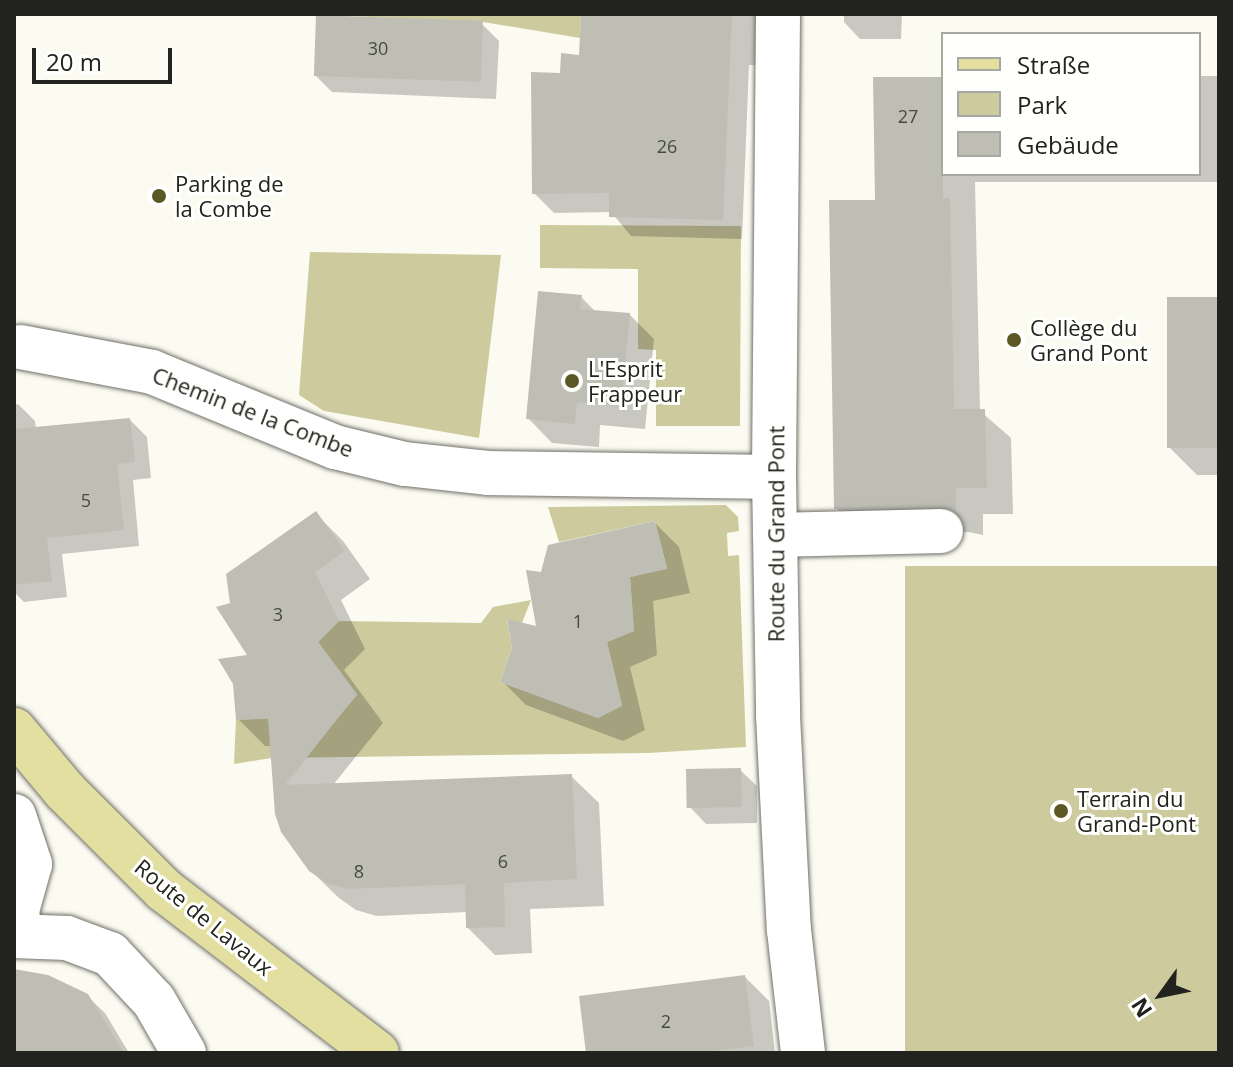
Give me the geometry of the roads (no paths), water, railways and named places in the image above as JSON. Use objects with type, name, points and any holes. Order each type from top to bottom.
[{"type":"main road","name":"Route de Lavaux","points":[[14,730],[65,791],[164,890],[377,1053]]},
{"type":"street","name":"Route du Grand Pont","points":[[778,14],[774,477],[778,716],[789,930],[803,1053]]},
{"type":"street","name":"Chemin de la Combe","points":[[20,347],[152,372],[335,447],[405,464],[488,473],[774,477]]},
{"type":"street","points":[[775,535],[941,531]]},
{"type":"street","points":[[14,816],[30,864],[17,911],[17,935],[67,938],[110,954],[154,1001],[184,1053]]},
{"type":"place","name":"Parking de la Combe","points":[[159,196]]},
{"type":"place","name":"Collège du Grand Pont","points":[[1014,340]]},
{"type":"place","name":"L'Esprit Frappeur","points":[[572,381]]},
{"type":"place","name":"Terrain du Grand-Pont","points":[[1061,811]]}]
